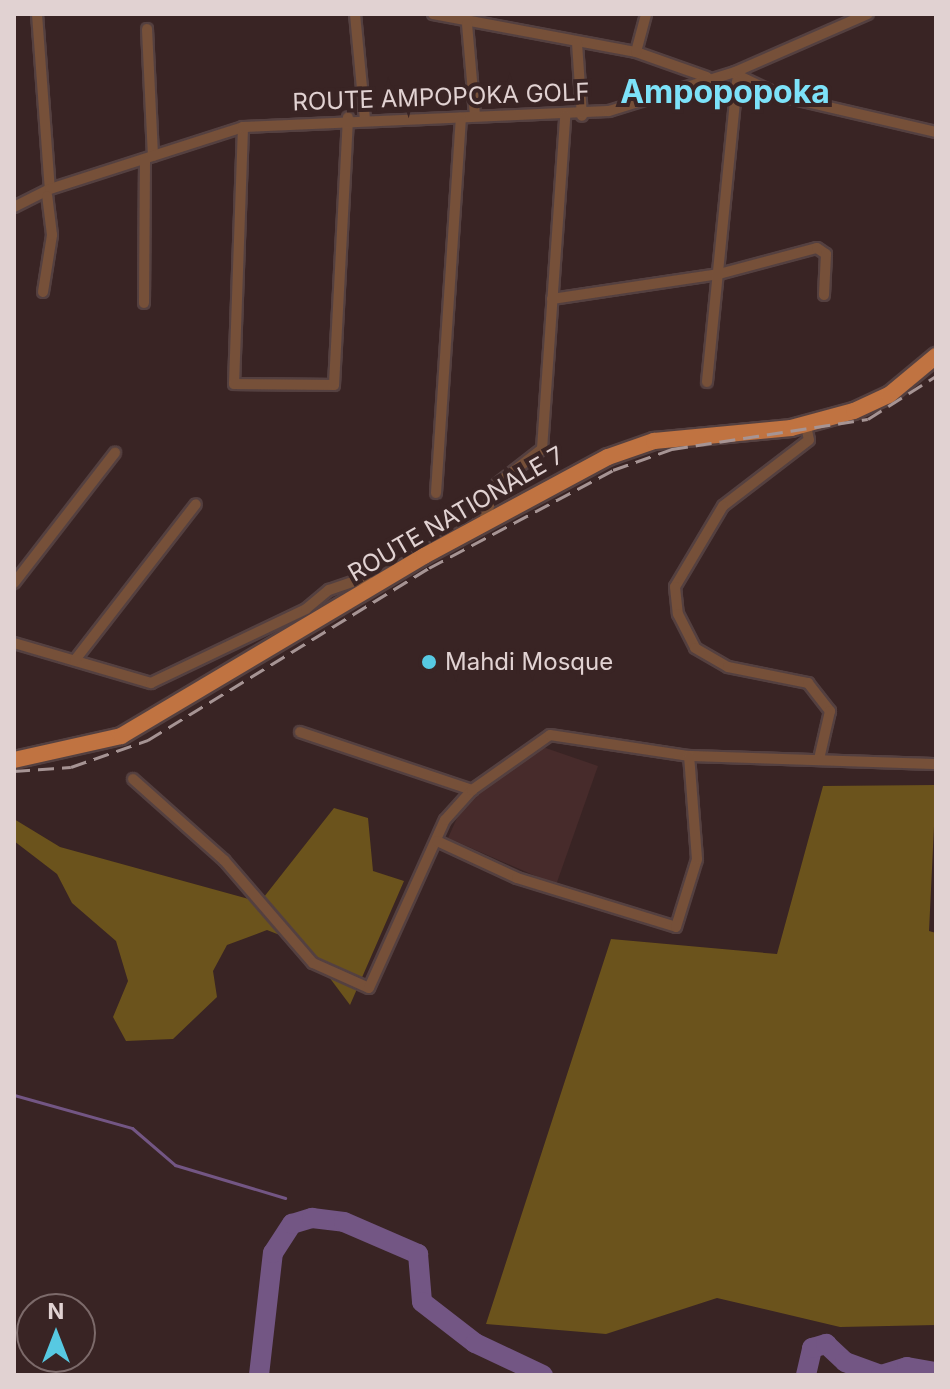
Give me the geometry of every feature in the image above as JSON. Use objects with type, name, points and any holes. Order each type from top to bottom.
[{"type":"main road","name":"ROUTE NATIONALE 7","points":[[14,760],[121,736],[483,523],[654,441],[806,425],[889,395],[936,356]]},
{"type":"street","points":[[37,14],[52,235],[43,292]]},
{"type":"street","points":[[355,14],[365,119]]},
{"type":"street","points":[[433,14],[467,24],[636,52],[707,77]]},
{"type":"street","points":[[636,52],[646,14]]},
{"type":"street","name":"ROUTE AMPOPOKA GOLF","points":[[14,207],[243,127],[348,117],[582,116],[707,77],[736,76],[868,14]]},
{"type":"street","points":[[467,24],[475,116]]},
{"type":"street","points":[[144,303],[149,158],[147,29]]},
{"type":"street","points":[[577,43],[582,116]]},
{"type":"street","points":[[707,382],[736,76],[936,132]]},
{"type":"street","points":[[483,523],[497,484],[542,449],[565,116]]},
{"type":"street","points":[[243,127],[234,384],[334,385],[348,117]]},
{"type":"street","points":[[436,493],[461,118]]},
{"type":"street","points":[[552,299],[719,274],[817,248],[826,254],[824,295]]},
{"type":"street","points":[[806,425],[809,440],[723,506],[675,587],[678,614],[695,648],[728,667],[808,683],[830,711],[819,759]]},
{"type":"street","points":[[14,583],[115,453]]},
{"type":"street","points":[[75,660],[196,504]]},
{"type":"street","points":[[14,643],[151,683],[306,609],[329,590],[364,578],[375,587]]},
{"type":"street","points":[[300,732],[472,790]]},
{"type":"street","points":[[133,779],[224,860],[313,963],[369,988],[437,841],[472,790],[550,735],[689,756],[936,764]]},
{"type":"street","points":[[437,841],[517,878],[676,927],[697,859],[689,756]]},
{"type":"shaded area","points":[[537,745],[598,766],[556,885],[448,838],[462,807]]},
{"type":"shaded area","points":[[936,785],[929,931],[936,933],[936,1325],[840,1327],[717,1298],[606,1334],[486,1324],[611,939],[777,954],[823,786]]},
{"type":"shaded area","points":[[334,808],[368,818],[373,871],[404,881],[350,1005],[305,945],[267,930],[227,945],[213,971],[217,997],[173,1039],[126,1041],[113,1017],[128,981],[116,941],[72,903],[57,874],[14,841],[14,819],[60,847],[260,902]]},
{"type":"waterway","points":[[14,1095],[132,1128],[175,1165],[285,1198]]},
{"type":"waterway","points":[[259,1375],[273,1253],[292,1224],[312,1218],[344,1222],[418,1254],[422,1302],[475,1343],[543,1375]]},
{"type":"waterway","points":[[806,1375],[812,1348],[826,1344],[845,1362],[881,1375],[907,1367],[936,1372]]},
{"type":"railway","points":[[14,771],[71,767],[148,740],[429,568],[613,470],[672,449],[868,419],[936,376]]},
{"type":"place","name":"Mahdi Mosque","points":[[429,662]]},
{"type":"district","name":"Ampopopoka","points":[[725,92]]}]
